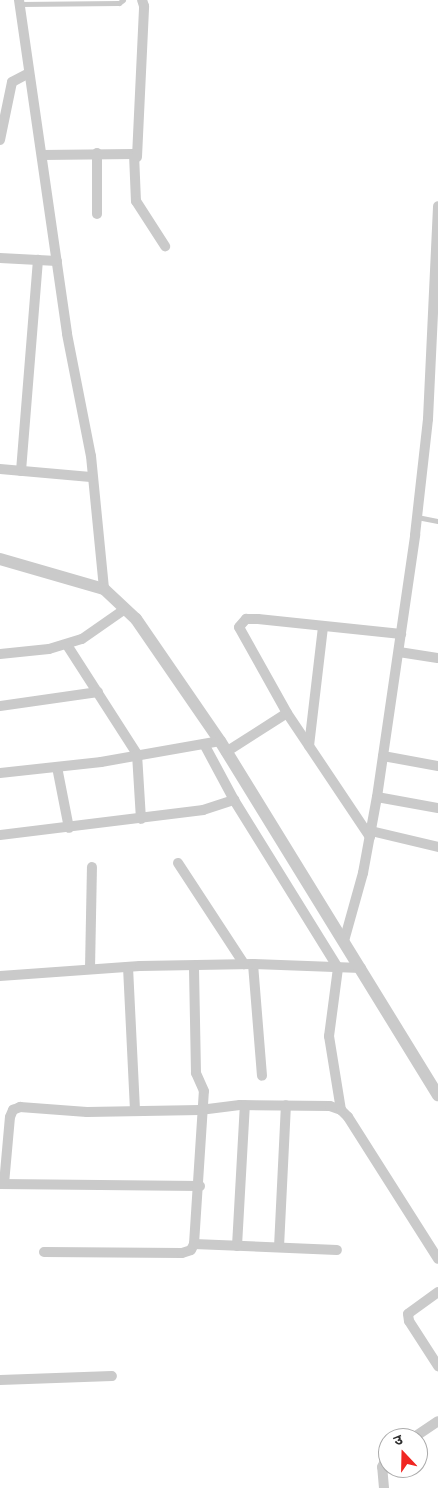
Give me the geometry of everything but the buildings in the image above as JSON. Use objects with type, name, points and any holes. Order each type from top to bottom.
[{"type":"street","points":[[142,0],[144,6],[136,157],[136,202],[165,246]]},
{"type":"street","points":[[20,2],[76,395],[91,456],[91,477],[104,588]]},
{"type":"street","points":[[0,140],[12,82],[29,73]]},
{"type":"street","points":[[42,155],[128,152],[136,157]]},
{"type":"street","points":[[97,153],[98,214]]},
{"type":"street","points":[[344,941],[377,797],[433,414],[438,206]]},
{"type":"street","points":[[0,258],[57,261]]},
{"type":"street","points":[[20,470],[38,260]]},
{"type":"street","points":[[0,469],[91,477]]},
{"type":"street","points":[[0,560],[104,588],[136,619],[223,746],[438,1095]]},
{"type":"street","points":[[0,654],[67,644],[82,639],[125,609]]},
{"type":"street","points":[[401,634],[323,628],[258,619],[241,622],[241,635],[287,713],[370,834],[438,847]]},
{"type":"street","points":[[309,746],[323,628]]},
{"type":"street","points":[[67,644],[137,754],[141,819]]},
{"type":"street","points":[[399,652],[438,658]]},
{"type":"street","points":[[0,706],[98,692]]},
{"type":"street","points":[[0,773],[57,767],[204,744],[223,746],[287,713]]},
{"type":"street","points":[[204,744],[234,800],[338,968],[330,1036],[341,1110],[410,1211],[438,1259]]},
{"type":"street","points":[[383,756],[438,766]]},
{"type":"street","points":[[57,767],[69,828]]},
{"type":"street","points":[[377,797],[438,808]]},
{"type":"street","points":[[0,836],[203,810],[234,800]]},
{"type":"street","points":[[178,862],[249,964],[262,1076]]},
{"type":"street","points":[[90,969],[92,867]]},
{"type":"street","points":[[0,976],[128,967],[249,964],[361,968]]},
{"type":"street","points":[[44,1252],[182,1253],[191,1250],[194,1244],[200,1186],[204,1109],[204,1091],[196,1073],[194,966]]},
{"type":"street","points":[[128,967],[135,1111]]},
{"type":"street","points":[[200,1186],[2,1184],[13,1110],[20,1107],[135,1111],[204,1109],[245,1105],[286,1105],[341,1110]]},
{"type":"street","points":[[237,1246],[245,1105]]},
{"type":"street","points":[[279,1248],[286,1105]]},
{"type":"street","points":[[194,1244],[338,1250]]},
{"type":"street","points":[[438,1292],[408,1314],[409,1321],[438,1366]]},
{"type":"street","points":[[0,1380],[112,1376]]},
{"type":"lane","points":[[20,2],[119,3],[123,0]]},
{"type":"lane","points":[[417,516],[438,521]]}]
